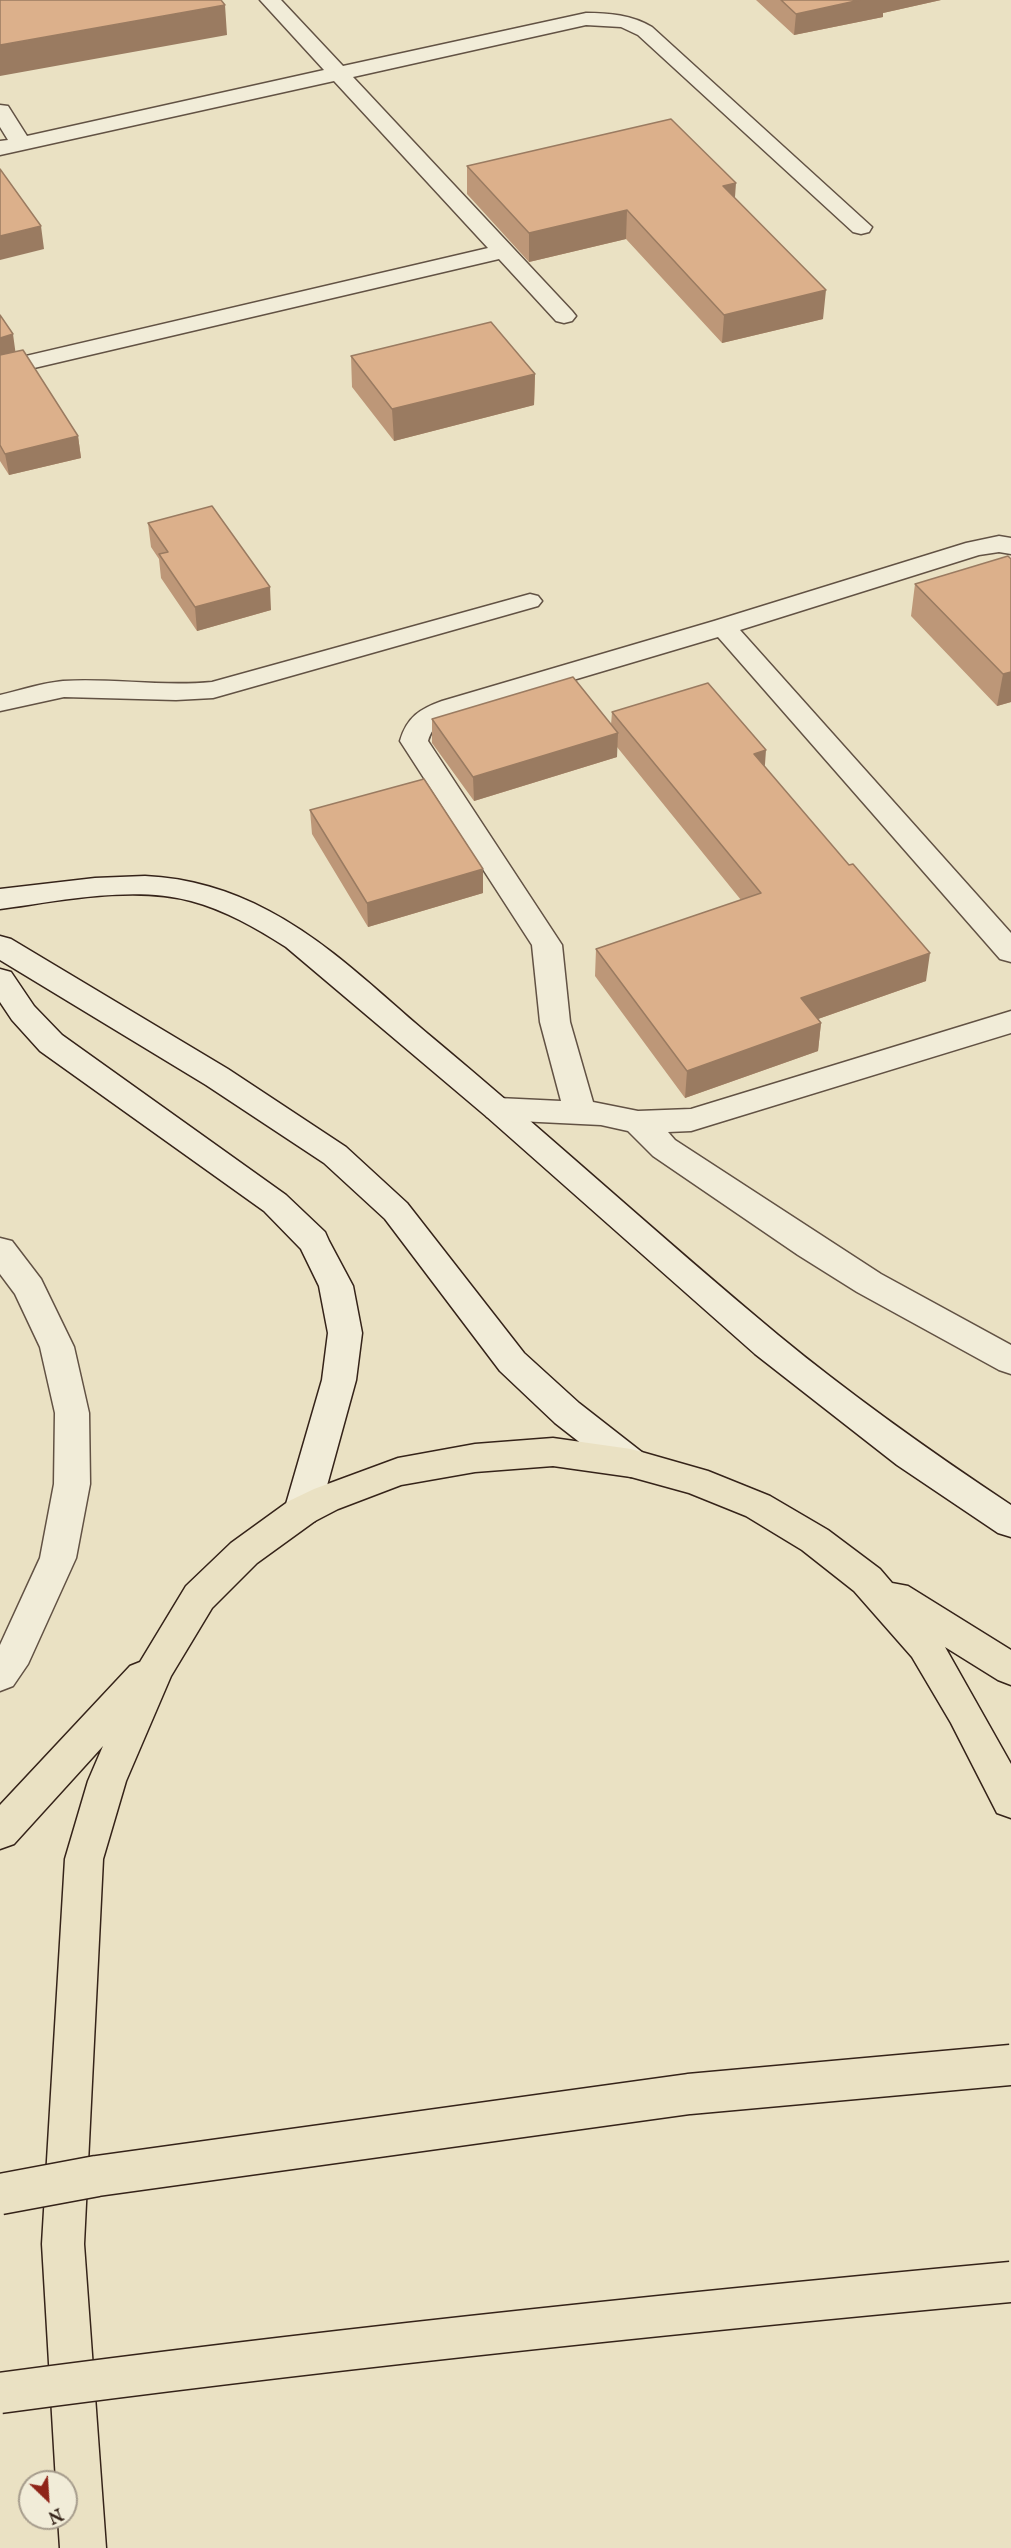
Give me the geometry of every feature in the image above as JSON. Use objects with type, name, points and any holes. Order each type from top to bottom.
[{"type":"main road","points":[[83,2548],[63,2244],[84,1859],[107,1781],[155,1669],[199,1597],[244,1553],[302,1511],[326,1498],[398,1472],[474,1458],[553,1452],[631,1463],[696,1481],[758,1506],[815,1539],[867,1580],[1011,1669]]},
{"type":"main road","points":[[867,1580],[925,1646],[964,1712],[1011,1801]]},
{"type":"main road","points":[[0,1832],[164,1654]]},
{"type":"main road","points":[[0,2194],[97,2176],[689,2094],[1011,2065]]},
{"type":"main road","points":[[0,2393],[181,2368],[735,2308],[1011,2282]]},
{"type":"street","points":[[270,0],[564,316]]},
{"type":"street","points":[[0,111],[10,146],[586,19],[629,23],[645,31],[861,227]]},
{"type":"street","points":[[0,369],[504,251]]},
{"type":"street","points":[[579,1113],[555,1022],[547,945],[414,741],[417,726],[432,715],[452,707],[723,627],[975,548],[999,544],[1011,546]]},
{"type":"street","points":[[723,627],[1011,952]]},
{"type":"street","points":[[0,899],[138,886],[186,889],[226,902],[263,919],[296,940],[498,1109],[767,1345],[909,1455],[1011,1523]]},
{"type":"street","points":[[0,946],[217,1077],[335,1155],[396,1211],[451,1286],[512,1362],[567,1413],[631,1463]]},
{"type":"street","points":[[0,980],[23,1013],[51,1043],[275,1203],[313,1241],[336,1286],[345,1333],[339,1380],[302,1511]]},
{"type":"street","points":[[498,1109],[601,1114],[638,1122],[691,1120],[1011,1022]]},
{"type":"street","points":[[638,1122],[664,1148],[810,1246],[869,1283],[1011,1362]]},
{"type":"street","points":[[0,1250],[29,1288],[57,1347],[72,1413],[72,1484],[58,1558],[15,1653],[0,1675]]},
{"type":"lane","points":[[0,704],[46,691],[67,689],[183,693],[213,690],[530,601]]},
{"type":"building","points":[[0,0],[221,0],[225,5],[0,45]]},
{"type":"building","points":[[781,0],[860,0],[796,14]]},
{"type":"building","points":[[671,119],[736,183],[723,186],[826,290],[724,315],[627,210],[529,233],[467,166]]},
{"type":"building","points":[[0,169],[41,226],[0,236]]},
{"type":"building","points":[[0,315],[13,334],[0,338]]},
{"type":"building","points":[[491,322],[535,374],[392,409],[351,356]]},
{"type":"building","points":[[23,350],[78,436],[5,454],[0,445],[0,355]]},
{"type":"building","points":[[212,506],[270,587],[195,607],[159,554],[168,552],[148,523]]},
{"type":"building","points":[[1008,556],[1011,559],[1011,672],[1003,674],[915,584]]},
{"type":"building","points":[[573,677],[618,733],[473,777],[432,719]]},
{"type":"building","points":[[708,683],[766,750],[754,754],[849,865],[853,864],[930,953],[801,998],[821,1023],[687,1071],[596,949],[761,893],[612,712]]},
{"type":"building","points":[[424,779],[483,869],[367,903],[310,810]]}]
